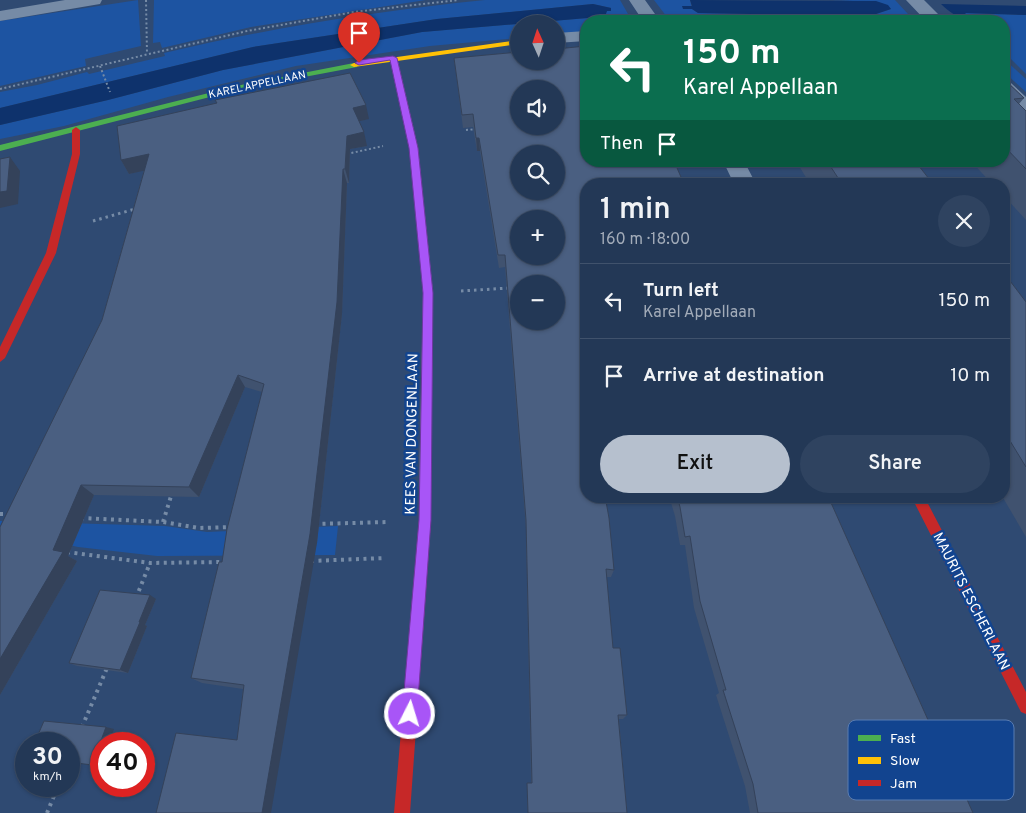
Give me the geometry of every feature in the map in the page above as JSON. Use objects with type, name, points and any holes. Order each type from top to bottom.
[{"type":"street","points":[[0,16],[72,1],[94,0]]},
{"type":"street","points":[[637,0],[647,15]]},
{"type":"street","points":[[914,0],[930,15]]},
{"type":"street","points":[[565,37],[580,36]]},
{"type":"street","name":"KAREL APPELLAAN","points":[[0,148],[76,130],[202,96],[359,63],[510,43]]},
{"type":"street","name":"KEES VAN DONGENLAAN","points":[[393,58],[412,140],[428,293],[425,520],[402,813]]},
{"type":"street","points":[[1010,93],[1026,108]]},
{"type":"street","points":[[0,358],[51,253],[76,154],[76,130]]},
{"type":"street","name":"MAURITS ESCHERLAAN","points":[[921,503],[1026,707]]},
{"type":"path","points":[[146,0],[147,54]]},
{"type":"path","points":[[0,89],[247,31],[354,12],[458,0]]},
{"type":"path","points":[[100,66],[112,96]]},
{"type":"path","points":[[466,130],[484,129]]},
{"type":"path","points":[[347,154],[412,140]]},
{"type":"path","points":[[57,231],[141,207]]},
{"type":"path","points":[[428,293],[510,288]]},
{"type":"path","points":[[163,522],[175,484]]},
{"type":"path","points":[[0,514],[19,515]]},
{"type":"path","points":[[77,518],[163,522],[200,528],[239,527]]},
{"type":"path","points":[[307,524],[425,520]]},
{"type":"path","points":[[66,552],[150,564],[227,562]]},
{"type":"path","points":[[303,561],[423,555]]},
{"type":"path","points":[[135,599],[150,564]]},
{"type":"path","points":[[80,733],[110,662]]},
{"type":"path","points":[[47,813],[54,797]]},
{"type":"shaded area","points":[[138,0],[141,46],[85,59],[86,66],[0,86],[0,21]]},
{"type":"shaded area","points":[[154,0],[426,0],[251,27],[162,48],[160,42],[153,43]]},
{"type":"shaded area","points":[[485,0],[620,0],[629,15],[601,15],[606,11],[611,11],[611,8],[593,4],[437,19],[253,47],[0,108],[0,92],[87,72],[89,74],[165,56],[164,53],[204,44],[324,21],[404,9]]},
{"type":"shaded area","points":[[654,0],[690,0],[692,9],[698,13],[813,15],[665,15]]},
{"type":"shaded area","points":[[690,0],[876,1],[888,5],[891,9],[873,15],[813,15],[698,13],[692,9],[683,9],[682,6],[692,6]]},
{"type":"shaded area","points":[[829,0],[895,0],[908,14],[873,15],[891,9],[871,2]]},
{"type":"shaded area","points":[[593,4],[611,8],[611,11],[607,11],[604,15],[580,15],[580,19],[565,20],[565,15],[510,15],[510,25],[422,32],[223,70],[108,100],[0,125],[0,108],[253,47],[437,19]]},
{"type":"shaded area","points":[[941,4],[1026,6],[1026,15],[965,13],[967,15],[955,15]]},
{"type":"shaded area","points":[[965,13],[1026,15],[1026,74],[1010,58],[1010,15],[967,15]]},
{"type":"shaded area","points":[[580,19],[580,32],[565,33],[565,20]]},
{"type":"shaded area","points":[[510,25],[510,39],[430,46],[296,66],[168,97],[64,126],[0,139],[0,125],[108,100],[223,70],[422,32]]},
{"type":"shaded area","points":[[1010,64],[1026,79],[1026,92],[1010,77]]},
{"type":"shaded area","points":[[0,521],[165,526],[207,532],[338,526],[335,555],[157,556],[78,547],[0,530]]},
{"type":"building","points":[[580,47],[580,167],[677,167],[681,178],[580,178],[580,503],[606,503],[609,518],[614,570],[606,569],[613,648],[620,648],[627,715],[618,715],[627,813],[528,813],[527,783],[532,783],[526,520],[511,330],[565,330],[565,275],[510,275],[510,318],[505,255],[498,255],[479,138],[476,138],[473,114],[462,115],[454,58],[510,53],[510,70],[565,70],[565,48]]},
{"type":"building","points":[[350,73],[366,105],[353,108],[364,132],[347,136],[345,169],[343,169],[337,302],[310,534],[262,813],[156,813],[176,733],[237,740],[244,685],[191,678],[219,562],[222,562],[227,529],[264,384],[238,375],[189,487],[81,485],[53,550],[63,552],[0,659],[0,527],[102,320],[149,154],[121,160],[117,126],[217,103],[215,100]]},
{"type":"building","points":[[1010,85],[1024,98],[1014,99],[1026,111],[1026,169],[1010,152]]},
{"type":"building","points":[[10,157],[7,191],[0,192],[0,159]]},
{"type":"building","points":[[831,167],[920,167],[928,178],[838,178]]},
{"type":"building","points":[[1010,281],[1026,302],[1026,467],[1010,441]]},
{"type":"building","points":[[679,503],[831,503],[928,720],[848,720],[848,800],[967,800],[973,813],[758,813],[753,784],[723,690],[726,690],[700,601],[690,536],[685,537]]},
{"type":"building","points":[[100,590],[150,595],[120,670],[69,663]]},
{"type":"building","points":[[44,721],[106,727],[104,732],[90,732],[90,765],[80,763],[80,732],[39,732]]},
{"type":"traffic: fast","points":[[393,58],[414,148],[428,293],[425,490]]},
{"type":"traffic: fast","points":[[0,148],[241,87],[354,65]]},
{"type":"traffic: slow","points":[[354,65],[510,43]]},
{"type":"traffic: jam","points":[[0,358],[51,253],[76,154],[76,130]]},
{"type":"traffic: jam","points":[[402,813],[425,520],[425,490]]},
{"type":"traffic: jam","points":[[921,503],[1026,707]]},
{"type":"route","points":[[359,63],[393,58],[414,148],[428,293],[425,520],[410,714]]}]
